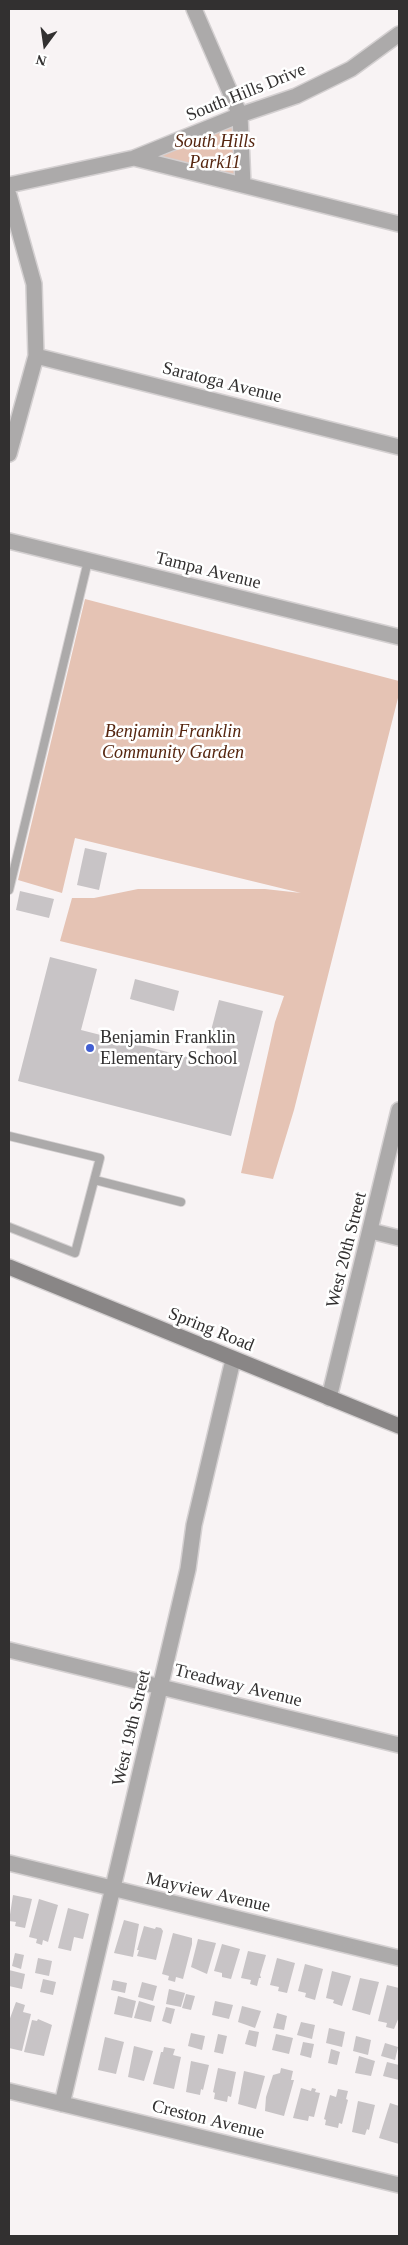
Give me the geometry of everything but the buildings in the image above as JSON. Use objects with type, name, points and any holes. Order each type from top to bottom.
[{"type":"street","points":[[194,9],[240,115],[243,185]]},
{"type":"street","name":"South Hills Drive","points":[[9,185],[134,158],[240,115],[296,96],[351,69],[399,34]]},
{"type":"street","points":[[134,158],[399,224]]},
{"type":"street","points":[[9,195],[34,284],[36,356],[9,454]]},
{"type":"street","name":"Saratoga Avenue","points":[[36,356],[399,447]]},
{"type":"street","name":"Tampa Avenue","points":[[9,541],[399,637]]},
{"type":"street","name":"West 20th Street","points":[[329,1398],[399,1110]]},
{"type":"street","points":[[371,1231],[399,1238]]},
{"type":"street","name":"Spring Road","points":[[9,1267],[233,1360],[399,1426]]},
{"type":"street","name":"West 19th Street","points":[[62,2104],[114,1890],[188,1569],[194,1525],[233,1360]]},
{"type":"street","name":"Treadway Avenue","points":[[9,1650],[399,1745]]},
{"type":"street","name":"Mayview Avenue","points":[[9,1863],[399,1958]]},
{"type":"street","name":"Creston Avenue","points":[[9,2091],[399,2185]]},
{"type":"lane","points":[[9,890],[88,560]]},
{"type":"lane","points":[[9,1136],[100,1158],[75,1253],[9,1227]]},
{"type":"lane","points":[[95,1180],[181,1202]]},
{"type":"green space","name":"South Hills Park11","points":[[233,117],[243,185],[134,158]]},
{"type":"green space","name":"Benjamin Franklin Community Garden","points":[[85,599],[399,681],[399,694],[294,1110],[273,1179],[241,1173],[275,1022],[284,996],[60,941],[72,898],[94,898],[138,889],[265,889],[301,893],[75,838],[62,893],[18,880]]},
{"type":"place","name":"Benjamin Franklin Elementary School","points":[[90,1048]]}]
